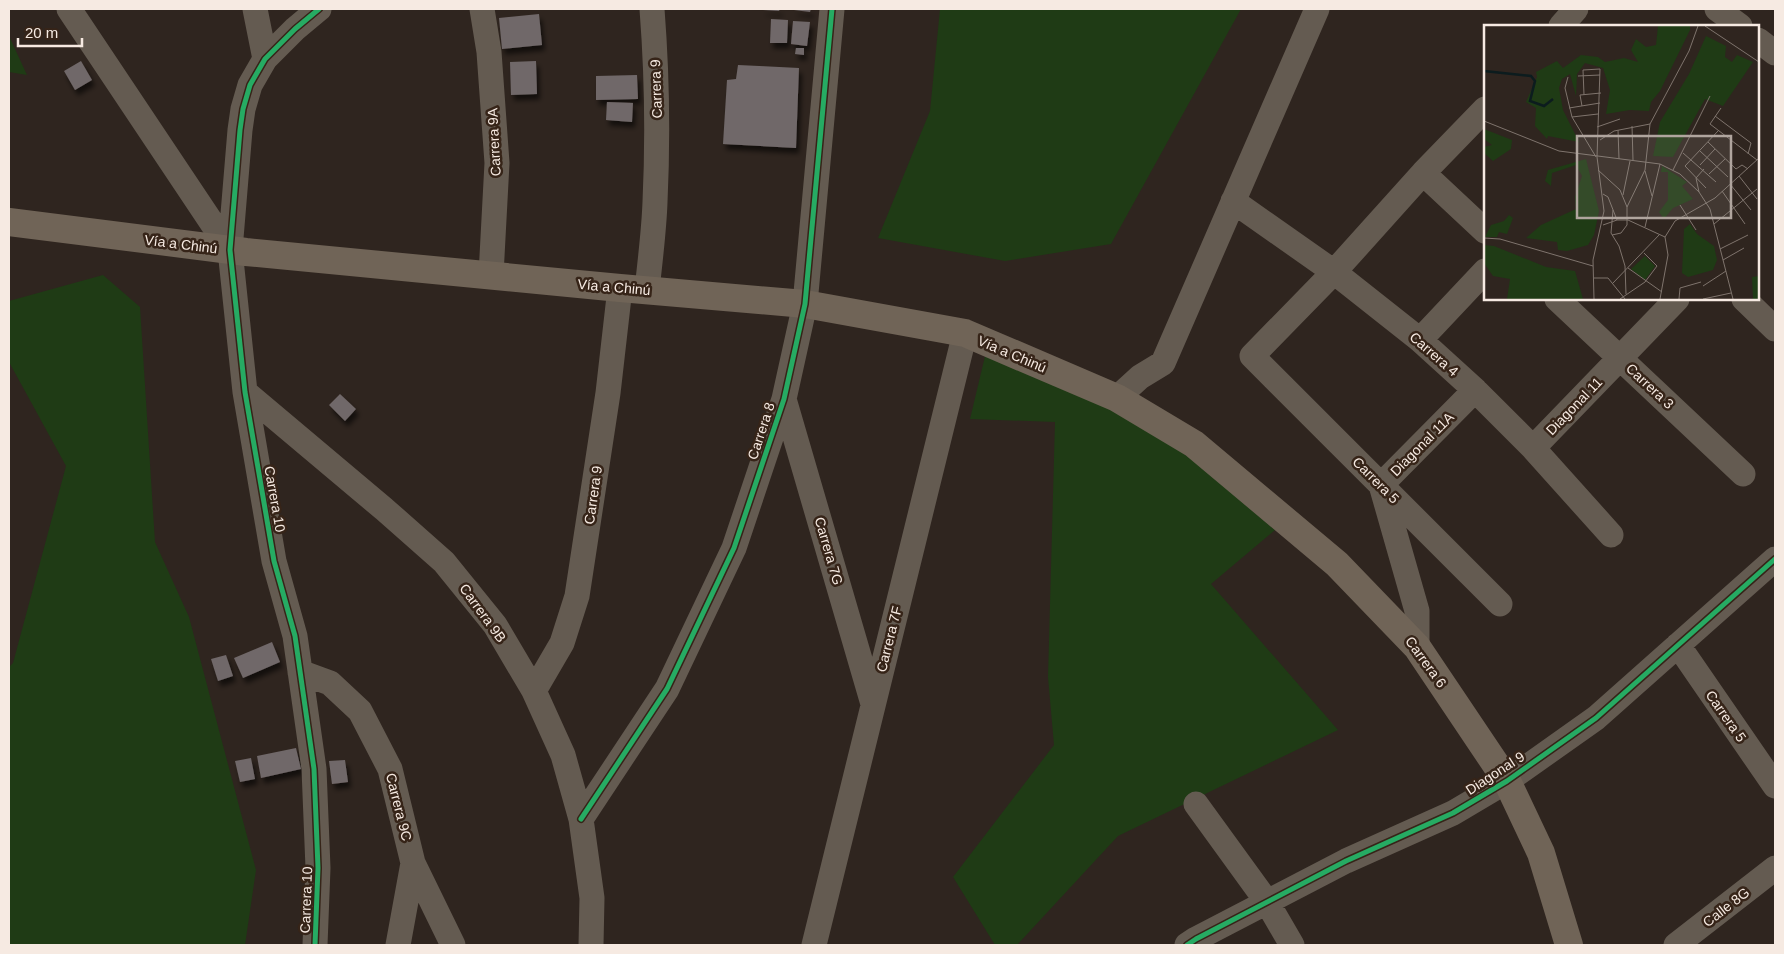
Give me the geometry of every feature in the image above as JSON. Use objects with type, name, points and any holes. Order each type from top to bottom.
[{"type":"main road","name":"Vía a Chinú","points":[[9,222],[230,250],[805,304],[965,334],[1117,398],[1194,444]]},
{"type":"main road","name":"Carrera 6","points":[[1194,444],[1338,564],[1418,647],[1507,781],[1541,854],[1568,945]]},
{"type":"street","points":[[69,9],[230,250]]},
{"type":"street","points":[[255,9],[265,59]]},
{"type":"street","name":"Carrera 10","points":[[315,945],[318,868],[314,769],[294,636],[274,561],[245,392],[230,250],[240,130],[243,109],[250,85],[265,59],[295,29],[319,9]]},
{"type":"street","name":"Carrera 9A","points":[[482,9],[489,52],[497,163],[491,275]]},
{"type":"street","name":"Carrera 9","points":[[647,290],[655,204],[657,125],[652,9]]},
{"type":"street","name":"Carrera 8","points":[[581,819],[667,689],[734,548],[784,399],[805,304],[832,9]]},
{"type":"street","points":[[1117,398],[1140,377],[1164,363],[1317,9]]},
{"type":"street","points":[[1562,25],[1576,9]]},
{"type":"street","points":[[1717,9],[1739,25]]},
{"type":"street","points":[[1759,41],[1775,53]]},
{"type":"street","points":[[1334,272],[1423,173],[1484,110]]},
{"type":"street","points":[[1423,173],[1484,230]]},
{"type":"street","name":"Carrera 4","points":[[1233,201],[1334,272],[1420,340],[1475,390],[1534,448],[1611,535]]},
{"type":"street","name":"Carrera 5","points":[[1334,272],[1252,356],[1500,604]]},
{"type":"street","points":[[1420,340],[1484,272]]},
{"type":"street","name":"Carrera 9","points":[[534,691],[562,643],[577,596],[604,420],[620,288]]},
{"type":"street","name":"Carrera 3","points":[[1558,300],[1743,474]]},
{"type":"street","name":"Diagonal 11","points":[[1534,448],[1676,300]]},
{"type":"street","points":[[1745,300],[1775,329]]},
{"type":"street","name":"Carrera 7F","points":[[814,945],[965,334]]},
{"type":"street","name":"Diagonal 11A","points":[[1418,647],[1418,611],[1381,485],[1475,390]]},
{"type":"street","name":"Carrera 9B","points":[[245,392],[444,562],[495,625],[534,691],[563,755],[581,819],[592,898],[591,945]]},
{"type":"street","name":"Carrera 7G","points":[[784,399],[874,704]]},
{"type":"street","name":"Diagonal 9","points":[[1187,945],[1346,861],[1453,813],[1507,781],[1596,718],[1775,559]]},
{"type":"street","name":"Carrera 5","points":[[1678,645],[1775,786]]},
{"type":"street","name":"Carrera 9C","points":[[300,672],[330,683],[360,711],[390,769],[413,863],[453,945]]},
{"type":"street","points":[[1196,804],[1267,902],[1292,945]]},
{"type":"street","name":"Carrera 9C","points":[[398,945],[413,863]]},
{"type":"street","name":"Calle 8G","points":[[1676,945],[1775,868]]},
{"type":"green space","points":[[940,9],[1241,9],[1111,244],[1005,261],[878,238],[930,111]]},
{"type":"green space","points":[[9,36],[27,75],[9,72]]},
{"type":"green space","points":[[103,275],[140,307],[155,542],[189,617],[256,870],[245,945],[9,945],[9,667],[13,663],[66,466],[9,362],[9,301]]},
{"type":"green space","points":[[986,352],[1118,408],[1194,461],[1275,530],[1211,584],[1338,730],[1118,836],[1017,945],[995,945],[953,877],[1054,745],[1048,677],[1055,422],[970,419]]},
{"type":"building","points":[[763,9],[780,9],[779,11]]},
{"type":"building","points":[[794,9],[811,9],[810,12]]},
{"type":"building","points":[[539,14],[542,45],[502,49],[499,18]]},
{"type":"building","points":[[771,19],[788,20],[787,43],[770,43]]},
{"type":"building","points":[[793,21],[810,22],[807,46],[791,44]]},
{"type":"building","points":[[796,48],[804,48],[804,55],[795,54]]},
{"type":"building","points":[[81,61],[92,80],[75,90],[64,71]]},
{"type":"building","points":[[536,61],[537,94],[511,95],[510,62]]},
{"type":"building","points":[[738,65],[799,68],[796,148],[723,144],[727,80],[736,79]]},
{"type":"building","points":[[637,75],[638,99],[596,100],[596,76]]},
{"type":"building","points":[[607,102],[633,103],[632,122],[606,120]]},
{"type":"building","points":[[340,394],[356,409],[345,421],[329,405]]},
{"type":"building","points":[[272,642],[280,662],[243,678],[234,658]]},
{"type":"building","points":[[226,655],[233,676],[218,681],[211,659]]},
{"type":"building","points":[[296,748],[301,769],[261,778],[257,756]]},
{"type":"building","points":[[251,758],[255,779],[240,782],[235,761]]},
{"type":"building","points":[[345,760],[348,782],[332,784],[329,761]]},
{"type":"cycle path","points":[[315,945],[318,868],[314,769],[295,636],[274,561],[245,392],[230,250],[240,130],[243,109],[250,85],[265,59],[295,29],[319,9]]},
{"type":"cycle path","points":[[581,819],[667,689],[734,548],[784,399],[805,304],[832,9]]},
{"type":"cycle path","points":[[1187,945],[1346,861],[1453,813],[1507,781],[1596,718],[1775,559]]}]
